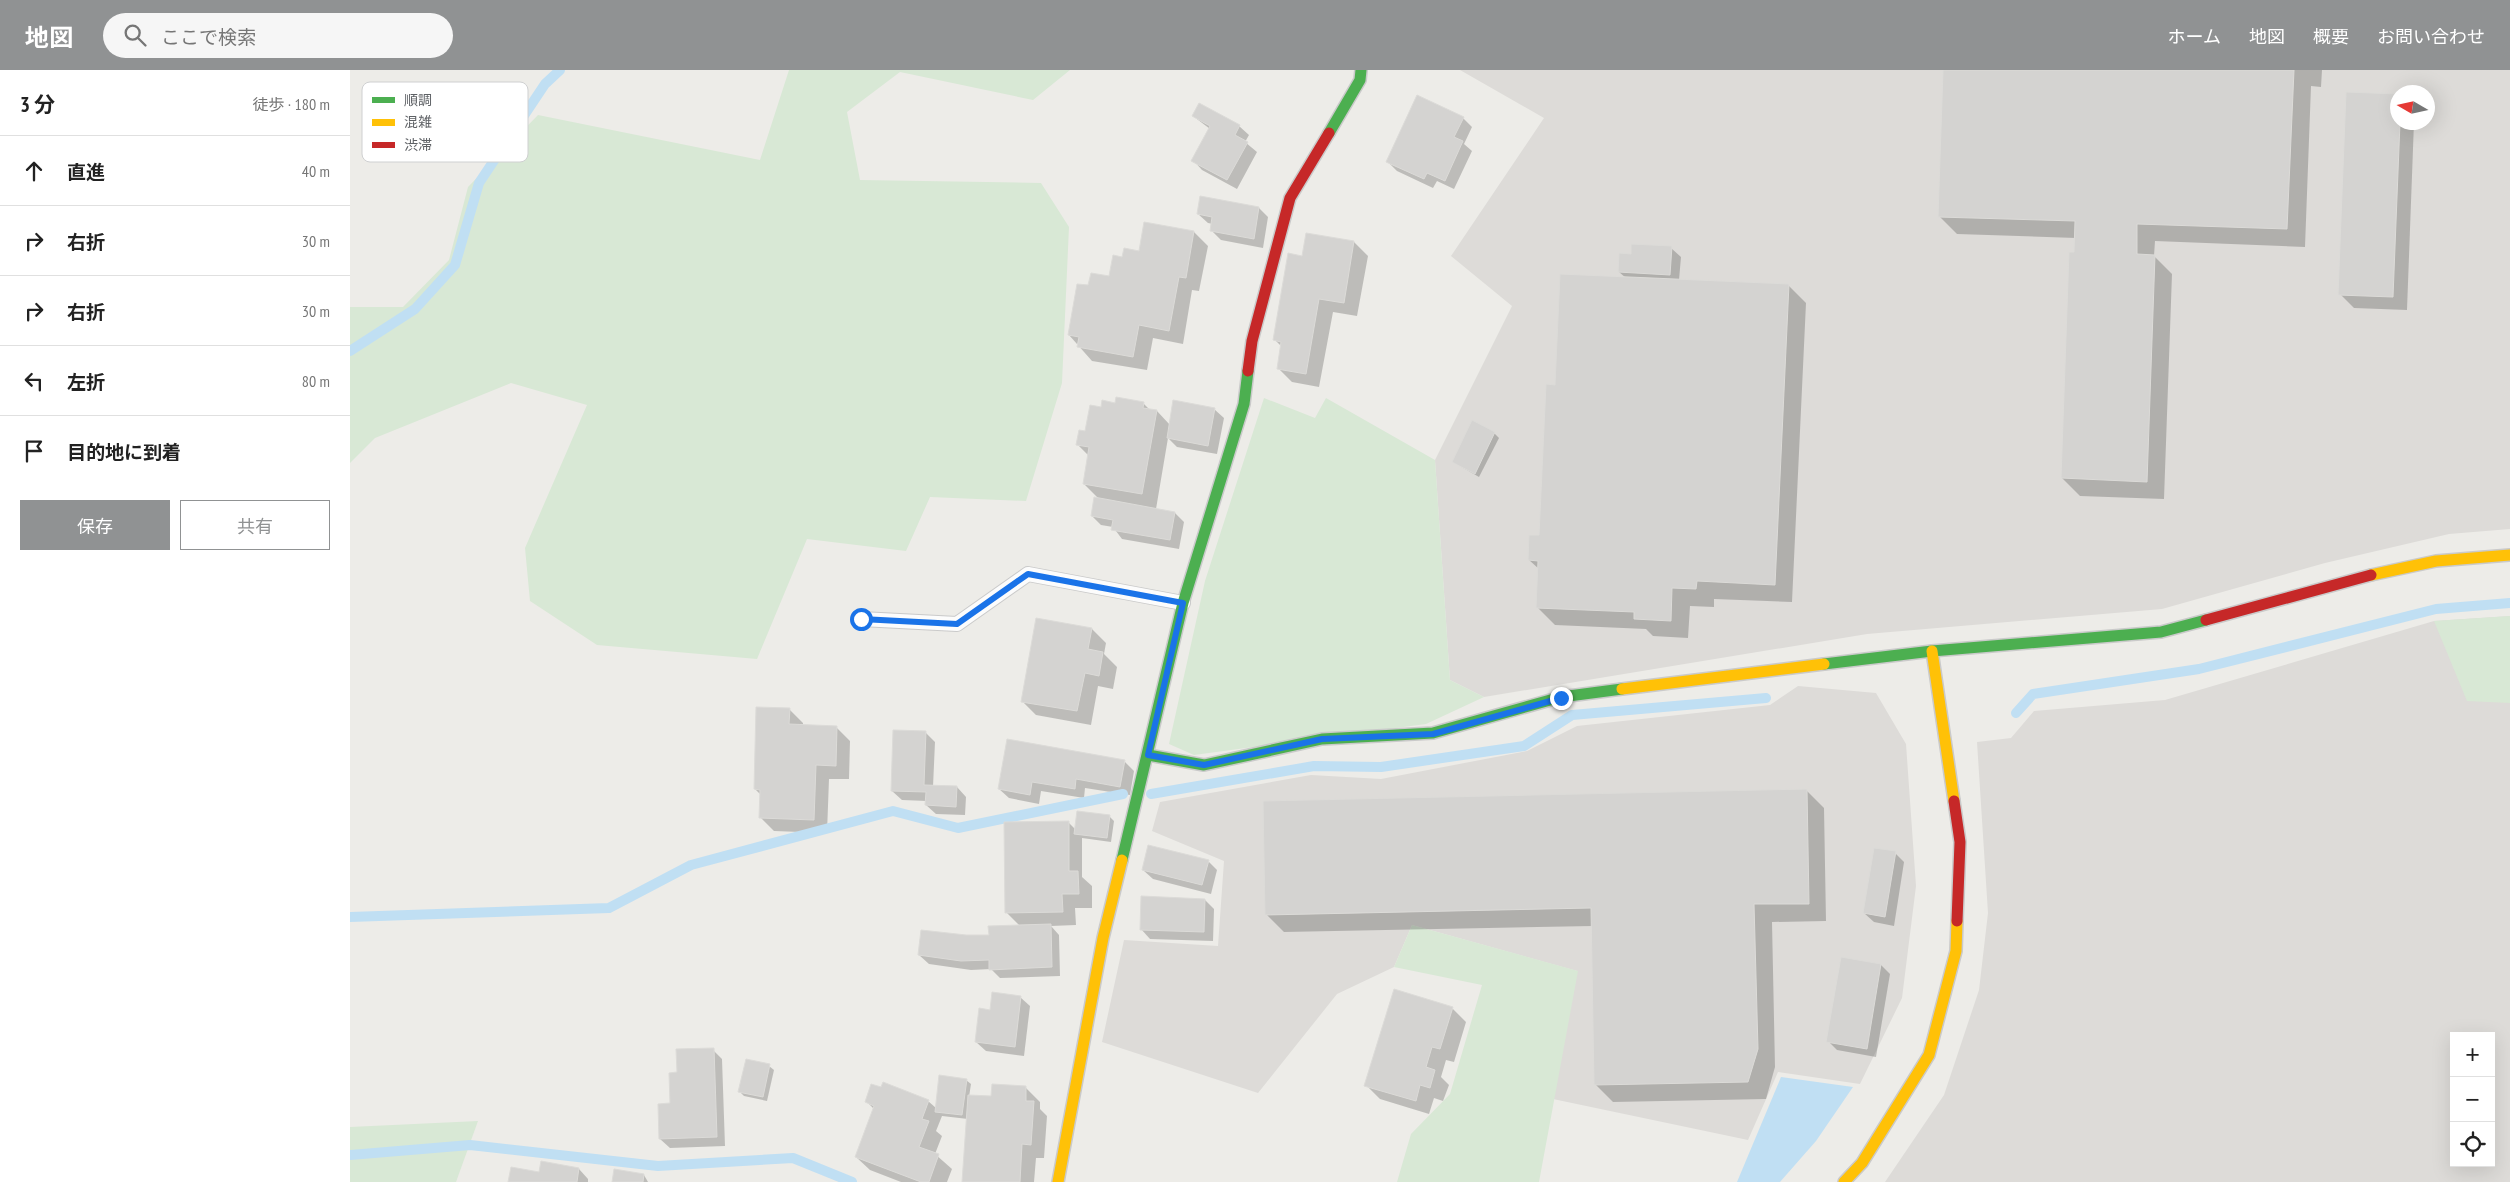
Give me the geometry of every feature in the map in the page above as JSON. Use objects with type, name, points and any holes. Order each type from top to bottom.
[{"type":"street","points":[[1058,1182],[1103,938],[1183,603],[1244,404],[1252,341],[1290,198],[1360,80],[1362,70]]},
{"type":"street","points":[[1148,755],[1204,765],[1322,739],[1433,734],[1561,698],[1932,651],[2161,632],[2369,576],[2436,561],[2510,555]]},
{"type":"street","points":[[1844,1182],[1862,1162],[1929,1055],[1956,951],[1960,842],[1932,651]]},
{"type":"lane","points":[[861,619],[957,624],[1028,574],[1183,603]]},
{"type":"shaded area","points":[[1460,70],[2510,70],[2510,529],[2449,534],[2325,563],[2162,609],[1867,634],[1484,697],[1450,680],[1435,460],[1512,306],[1451,256],[1544,118]]},
{"type":"shaded area","points":[[2510,616],[2510,1182],[1885,1182],[1944,1095],[1979,990],[1988,913],[1977,742],[2011,738],[2034,711],[2165,700],[2434,621]]},
{"type":"shaded area","points":[[1798,686],[1876,693],[1906,744],[1916,886],[1902,998],[1860,1084],[1778,1072],[1748,1140],[1553,1099],[1577,971],[1412,925],[1394,967],[1337,994],[1258,1093],[1102,1042],[1124,940],[1218,946],[1224,861],[1152,831],[1160,802],[1311,775],[1381,779],[1527,751],[1577,726],[1770,705]]},
{"type":"green space","points":[[789,70],[1070,70],[1033,100],[900,72],[847,112],[860,180],[1041,183],[1069,227],[1062,383],[1026,501],[930,497],[906,551],[807,539],[757,659],[597,645],[530,601],[525,548],[587,405],[511,383],[375,438],[350,463],[350,307],[403,307],[449,260],[468,187],[492,162],[528,162],[528,125],[538,115],[760,160]]},
{"type":"green space","points":[[1264,398],[1315,418],[1326,398],[1435,460],[1450,680],[1484,697],[1426,724],[1194,755],[1169,744],[1205,581]]},
{"type":"green space","points":[[2510,616],[2510,703],[2467,701],[2434,621]]},
{"type":"green space","points":[[1412,925],[1578,971],[1539,1182],[1397,1182],[1411,1134],[1450,1094],[1482,985],[1394,967]]},
{"type":"green space","points":[[478,1121],[456,1182],[350,1182],[350,1127]]},
{"type":"water","points":[[1781,1077],[1853,1087],[1816,1141],[1780,1182],[1737,1182]]},
{"type":"building","points":[[1943,70],[2294,70],[2287,229],[2137,224],[2137,254],[2155,255],[2147,482],[2061,478],[2069,252],[2074,252],[2075,221],[1938,217]]},
{"type":"building","points":[[2346,92],[2390,94],[2390,130],[2400,130],[2393,297],[2338,295]]},
{"type":"building","points":[[1417,95],[1464,117],[1454,137],[1463,141],[1445,181],[1427,173],[1424,179],[1386,162]]},
{"type":"building","points":[[1199,103],[1240,125],[1235,135],[1248,142],[1227,180],[1191,161],[1210,126],[1192,116]]},
{"type":"building","points":[[1200,196],[1259,207],[1254,239],[1210,231],[1212,217],[1197,214]]},
{"type":"building","points":[[1144,222],[1194,231],[1186,278],[1179,277],[1169,331],[1139,325],[1133,357],[1077,347],[1079,337],[1068,335],[1077,284],[1088,285],[1091,273],[1109,276],[1113,255],[1122,257],[1124,248],[1139,251]]},
{"type":"building","points":[[1306,233],[1354,241],[1344,303],[1319,299],[1306,374],[1277,369],[1281,342],[1273,340],[1288,253],[1302,256]]},
{"type":"building","points":[[1631,244],[1672,246],[1670,275],[1618,272],[1619,253],[1631,254]]},
{"type":"building","points":[[1560,274],[1789,284],[1775,585],[1697,581],[1696,589],[1672,588],[1671,621],[1634,619],[1634,612],[1536,608],[1538,561],[1528,560],[1529,535],[1539,535],[1546,384],[1555,385]]},
{"type":"building","points":[[1116,397],[1144,402],[1143,408],[1157,410],[1142,494],[1083,484],[1089,447],[1076,445],[1079,430],[1085,431],[1090,405],[1101,407],[1102,400],[1115,403]]},
{"type":"building","points":[[1173,400],[1215,408],[1208,446],[1167,438]]},
{"type":"building","points":[[1472,420],[1495,432],[1475,474],[1452,462]]},
{"type":"building","points":[[1094,497],[1175,512],[1170,540],[1111,530],[1113,520],[1091,516]]},
{"type":"building","points":[[1036,618],[1092,628],[1088,649],[1103,652],[1099,676],[1085,673],[1077,711],[1021,702]]},
{"type":"building","points":[[756,707],[790,708],[789,724],[837,726],[836,766],[816,765],[814,820],[759,818],[760,790],[754,789]]},
{"type":"building","points":[[893,730],[926,731],[924,785],[957,786],[956,807],[925,805],[926,792],[891,791]]},
{"type":"building","points":[[1007,739],[1125,760],[1120,787],[1076,779],[1075,789],[1032,782],[1030,795],[998,789]]},
{"type":"building","points":[[1807,789],[1809,904],[1754,904],[1758,1049],[1748,1082],[1594,1085],[1591,908],[1265,915],[1263,801]]},
{"type":"building","points":[[1077,811],[1110,815],[1107,838],[1074,834]]},
{"type":"building","points":[[1069,821],[1069,871],[1078,871],[1079,894],[1062,894],[1063,912],[1005,913],[1004,822]]},
{"type":"building","points":[[1148,845],[1209,860],[1202,885],[1142,870]]},
{"type":"building","points":[[1874,848],[1896,851],[1885,917],[1863,913]]},
{"type":"building","points":[[1141,896],[1205,899],[1204,932],[1140,930]]},
{"type":"building","points":[[1051,924],[1052,967],[989,970],[989,960],[961,961],[918,955],[921,930],[966,935],[989,935],[988,926]]},
{"type":"building","points":[[1841,957],[1881,964],[1867,1049],[1826,1042]]},
{"type":"building","points":[[1394,989],[1453,1007],[1440,1049],[1432,1047],[1426,1067],[1435,1070],[1430,1088],[1420,1085],[1416,1101],[1364,1086]]},
{"type":"building","points":[[992,992],[1021,996],[1015,1047],[975,1042],[979,1008],[990,1010]]},
{"type":"building","points":[[714,1048],[717,1137],[659,1139],[658,1104],[670,1103],[669,1073],[677,1072],[676,1049]]},
{"type":"building","points":[[746,1059],[770,1064],[763,1097],[738,1092]]},
{"type":"building","points":[[939,1075],[967,1079],[962,1115],[935,1112]]},
{"type":"building","points":[[883,1082],[929,1100],[922,1119],[929,1121],[919,1147],[939,1154],[929,1182],[921,1182],[855,1157],[874,1106],[865,1102],[871,1084],[881,1087]]},
{"type":"building","points":[[992,1084],[1026,1086],[1026,1101],[1034,1101],[1031,1145],[1022,1144],[1020,1182],[962,1182],[968,1095],[991,1096]]},
{"type":"building","points":[[541,1161],[579,1168],[577,1182],[508,1182],[511,1167],[539,1172]]},
{"type":"building","points":[[614,1169],[644,1174],[643,1182],[612,1182]]},
{"type":"waterway","points":[[528,110],[545,84],[560,70]]},
{"type":"waterway","points":[[350,351],[415,309],[455,265],[479,183],[493,162]]},
{"type":"waterway","points":[[2016,713],[2033,694],[2199,669],[2436,609],[2510,603]]},
{"type":"waterway","points":[[1151,794],[1314,766],[1381,767],[1524,746],[1572,715],[1766,698]]},
{"type":"waterway","points":[[350,917],[609,908],[691,865],[893,811],[958,828],[1123,794]]},
{"type":"waterway","points":[[350,1155],[470,1145],[658,1166],[793,1158],[852,1182]]},
{"type":"traffic: fast","points":[[1329,133],[1360,80],[1361,70]]},
{"type":"traffic: fast","points":[[1122,860],[1183,603],[1244,404],[1248,371]]},
{"type":"traffic: fast","points":[[1824,664],[1932,651],[2161,632],[2206,620]]},
{"type":"traffic: fast","points":[[1148,755],[1204,765],[1322,739],[1433,733],[1561,697],[1622,689]]},
{"type":"traffic: slow","points":[[2371,575],[2436,561],[2510,555]]},
{"type":"traffic: slow","points":[[1932,651],[1954,801]]},
{"type":"traffic: slow","points":[[1622,689],[1824,664]]},
{"type":"traffic: slow","points":[[1058,1182],[1103,938],[1122,860]]},
{"type":"traffic: slow","points":[[1844,1182],[1862,1163],[1929,1055],[1956,951],[1957,921]]},
{"type":"traffic: jam","points":[[1248,371],[1252,341],[1290,198],[1329,133]]},
{"type":"traffic: jam","points":[[2206,620],[2371,575]]},
{"type":"traffic: jam","points":[[1954,801],[1960,842],[1957,921]]},
{"type":"route","points":[[861,619],[957,624],[1028,574],[1183,603],[1148,755],[1204,765],[1322,739],[1433,734],[1561,698]]}]
